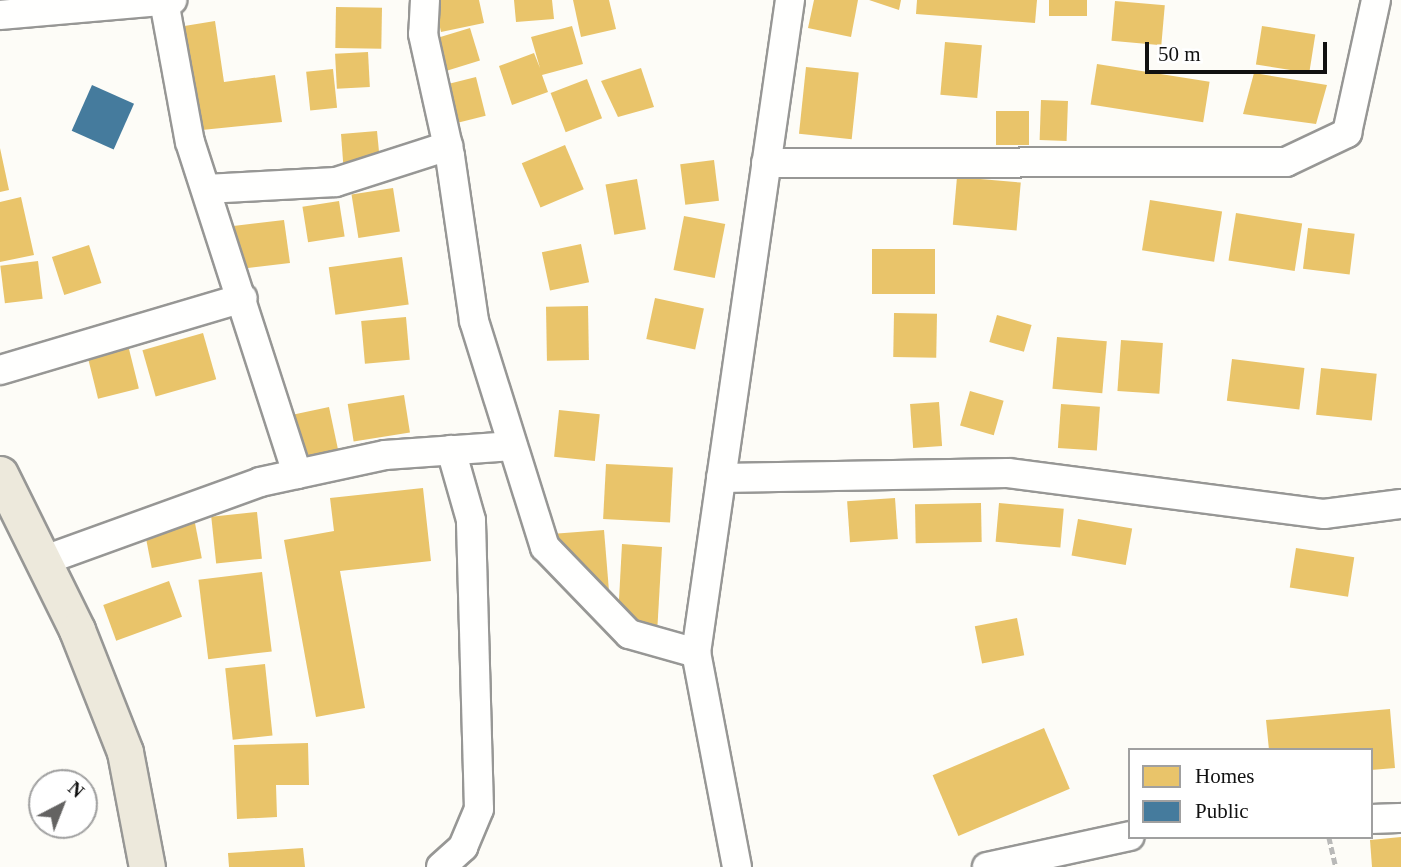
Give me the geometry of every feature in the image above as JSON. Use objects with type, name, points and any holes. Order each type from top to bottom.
[{"type":"main road","points":[[0,474],[45,560],[125,752],[147,867]]},
{"type":"street","points":[[0,15],[43,6],[172,0]]},
{"type":"street","points":[[425,0],[423,34],[448,146],[474,321],[545,547],[629,634],[696,653]]},
{"type":"street","points":[[737,867],[696,653],[790,0]]},
{"type":"street","points":[[766,163],[1286,162],[1347,133],[1376,0]]},
{"type":"street","points":[[164,1],[190,142],[243,298],[297,474]]},
{"type":"street","points":[[206,189],[336,182],[448,146]]},
{"type":"street","points":[[0,370],[243,298]]},
{"type":"street","points":[[45,560],[297,474],[385,455],[513,446]]},
{"type":"street","points":[[441,867],[463,847],[479,809],[471,520],[451,450]]},
{"type":"street","points":[[720,478],[1008,473],[1324,513],[1401,505]]},
{"type":"street","points":[[1373,818],[1401,818]]},
{"type":"street","points":[[987,867],[1128,836]]},
{"type":"path","points":[[1329,839],[1336,867]]},
{"type":"building: Homes","points":[[434,0],[479,0],[484,23],[441,32]]},
{"type":"building: Homes","points":[[514,0],[552,0],[554,19],[516,22]]},
{"type":"building: Homes","points":[[573,0],[609,0],[616,29],[581,37]]},
{"type":"building: Homes","points":[[814,0],[858,0],[851,37],[808,28]]},
{"type":"building: Homes","points":[[869,0],[901,0],[899,10]]},
{"type":"building: Homes","points":[[917,0],[1037,0],[1035,23],[916,14]]},
{"type":"building: Homes","points":[[1049,0],[1087,0],[1087,16],[1049,16]]},
{"type":"building: Homes","points":[[1115,1],[1165,5],[1161,45],[1112,41]]},
{"type":"building: Homes","points":[[336,7],[382,8],[381,49],[335,48]]},
{"type":"building: Homes","points":[[215,21],[224,82],[275,75],[282,122],[182,132],[166,29]]},
{"type":"building: Homes","points":[[572,26],[583,64],[542,75],[548,92],[512,105],[499,66],[534,53],[540,68],[531,37]]},
{"type":"building: Homes","points":[[1262,26],[1315,34],[1309,73],[1256,65]]},
{"type":"building: Homes","points":[[470,28],[480,61],[438,73],[428,41]]},
{"type":"building: Homes","points":[[945,42],[982,45],[977,98],[940,95]]},
{"type":"building: Homes","points":[[368,52],[370,87],[337,89],[335,54]]},
{"type":"building: Homes","points":[[1097,64],[1210,82],[1203,122],[1091,104]]},
{"type":"building: Homes","points":[[806,67],[859,73],[852,139],[799,134]]},
{"type":"building: Homes","points":[[641,68],[654,107],[618,117],[601,81]]},
{"type":"building: Homes","points":[[333,69],[337,108],[310,111],[306,72]]},
{"type":"building: Homes","points":[[1254,73],[1327,85],[1316,124],[1243,114]]},
{"type":"building: Homes","points":[[476,77],[486,116],[449,125],[439,86]]},
{"type":"building: Homes","points":[[587,79],[602,118],[566,132],[551,93]]},
{"type":"building: Homes","points":[[1041,100],[1068,101],[1067,141],[1040,140]]},
{"type":"building: Homes","points":[[996,111],[1029,111],[1029,145],[996,145]]},
{"type":"building: Homes","points":[[377,131],[380,162],[344,174],[341,134]]},
{"type":"building: Homes","points":[[565,145],[584,189],[540,208],[522,163]]},
{"type":"building: Homes","points":[[0,148],[9,190],[0,192]]},
{"type":"building: Homes","points":[[714,160],[719,201],[685,205],[680,164]]},
{"type":"building: Homes","points":[[957,177],[1021,183],[1017,230],[953,225]]},
{"type":"building: Homes","points":[[637,179],[646,229],[614,235],[605,185]]},
{"type":"building: Homes","points":[[393,188],[400,231],[358,238],[352,195]]},
{"type":"building: Homes","points":[[21,197],[34,255],[0,262],[0,202]]},
{"type":"building: Homes","points":[[1150,200],[1222,211],[1214,262],[1142,250]]},
{"type":"building: Homes","points":[[339,201],[345,237],[308,242],[302,207]]},
{"type":"building: Homes","points":[[1236,213],[1302,223],[1295,271],[1228,260]]},
{"type":"building: Homes","points":[[684,216],[725,224],[715,278],[674,270]]},
{"type":"building: Homes","points":[[284,220],[290,263],[240,269],[225,227]]},
{"type":"building: Homes","points":[[1308,228],[1355,234],[1350,274],[1303,269]]},
{"type":"building: Homes","points":[[581,244],[589,282],[550,290],[542,252]]},
{"type":"building: Homes","points":[[89,245],[101,283],[64,295],[52,257]]},
{"type":"building: Homes","points":[[872,249],[935,249],[935,294],[872,294]]},
{"type":"building: Homes","points":[[402,257],[409,305],[335,315],[329,267]]},
{"type":"building: Homes","points":[[38,261],[43,299],[5,303],[0,266]]},
{"type":"building: Homes","points":[[655,298],[704,308],[695,349],[646,339]]},
{"type":"building: Homes","points":[[588,306],[589,360],[547,361],[546,307]]},
{"type":"building: Homes","points":[[894,313],[937,314],[936,358],[893,357]]},
{"type":"building: Homes","points":[[997,315],[1032,325],[1024,352],[989,342]]},
{"type":"building: Homes","points":[[406,317],[410,360],[365,364],[361,321]]},
{"type":"building: Homes","points":[[203,333],[216,379],[156,397],[142,350]]},
{"type":"building: Homes","points":[[1057,337],[1107,341],[1102,393],[1052,389]]},
{"type":"building: Homes","points":[[1121,340],[1163,343],[1159,394],[1117,391]]},
{"type":"building: Homes","points":[[127,341],[139,389],[98,399],[86,351]]},
{"type":"building: Homes","points":[[1232,359],[1304,368],[1299,410],[1227,401]]},
{"type":"building: Homes","points":[[1321,368],[1377,374],[1372,421],[1316,415]]},
{"type":"building: Homes","points":[[970,391],[1004,401],[994,435],[960,426]]},
{"type":"building: Homes","points":[[404,395],[410,433],[354,441],[348,404]]},
{"type":"building: Homes","points":[[939,402],[942,446],[913,448],[910,404]]},
{"type":"building: Homes","points":[[1061,404],[1100,407],[1097,451],[1058,448]]},
{"type":"building: Homes","points":[[329,407],[338,450],[303,458],[294,414]]},
{"type":"building: Homes","points":[[559,410],[600,414],[595,461],[554,457]]},
{"type":"building: Homes","points":[[606,464],[673,468],[670,522],[603,519]]},
{"type":"building: Homes","points":[[423,488],[431,561],[340,571],[365,708],[316,717],[284,540],[334,531],[330,498]]},
{"type":"building: Homes","points":[[895,498],[898,539],[850,542],[847,501]]},
{"type":"building: Homes","points":[[981,503],[982,542],[916,543],[915,504]]},
{"type":"building: Homes","points":[[999,503],[1064,509],[1060,548],[996,542]]},
{"type":"building: Homes","points":[[257,512],[262,559],[216,564],[211,517]]},
{"type":"building: Homes","points":[[194,518],[202,558],[152,568],[144,528]]},
{"type":"building: Homes","points":[[1078,519],[1132,529],[1126,565],[1072,555]]},
{"type":"building: Homes","points":[[604,530],[609,591],[594,593],[551,534]]},
{"type":"building: Homes","points":[[622,544],[662,547],[657,634],[618,618]]},
{"type":"building: Homes","points":[[1296,548],[1354,557],[1348,597],[1290,588]]},
{"type":"building: Homes","points":[[262,572],[272,651],[208,659],[198,580]]},
{"type":"building: Homes","points":[[169,581],[182,617],[116,641],[103,605]]},
{"type":"building: Homes","points":[[1017,618],[1024,655],[982,664],[975,626]]},
{"type":"building: Homes","points":[[265,664],[273,736],[233,740],[225,668]]},
{"type":"building: Homes","points":[[1390,709],[1395,768],[1373,770],[1373,748],[1269,748],[1266,720]]},
{"type":"building: Homes","points":[[1044,728],[1070,789],[958,836],[933,775]]},
{"type":"building: Homes","points":[[308,743],[309,785],[276,785],[277,817],[237,819],[234,745]]},
{"type":"building: Homes","points":[[1401,837],[1401,867],[1372,867],[1370,840]]},
{"type":"building: Homes","points":[[303,848],[305,867],[229,867],[228,853]]},
{"type":"building: Public","points":[[92,85],[134,104],[114,149],[72,131]]}]
